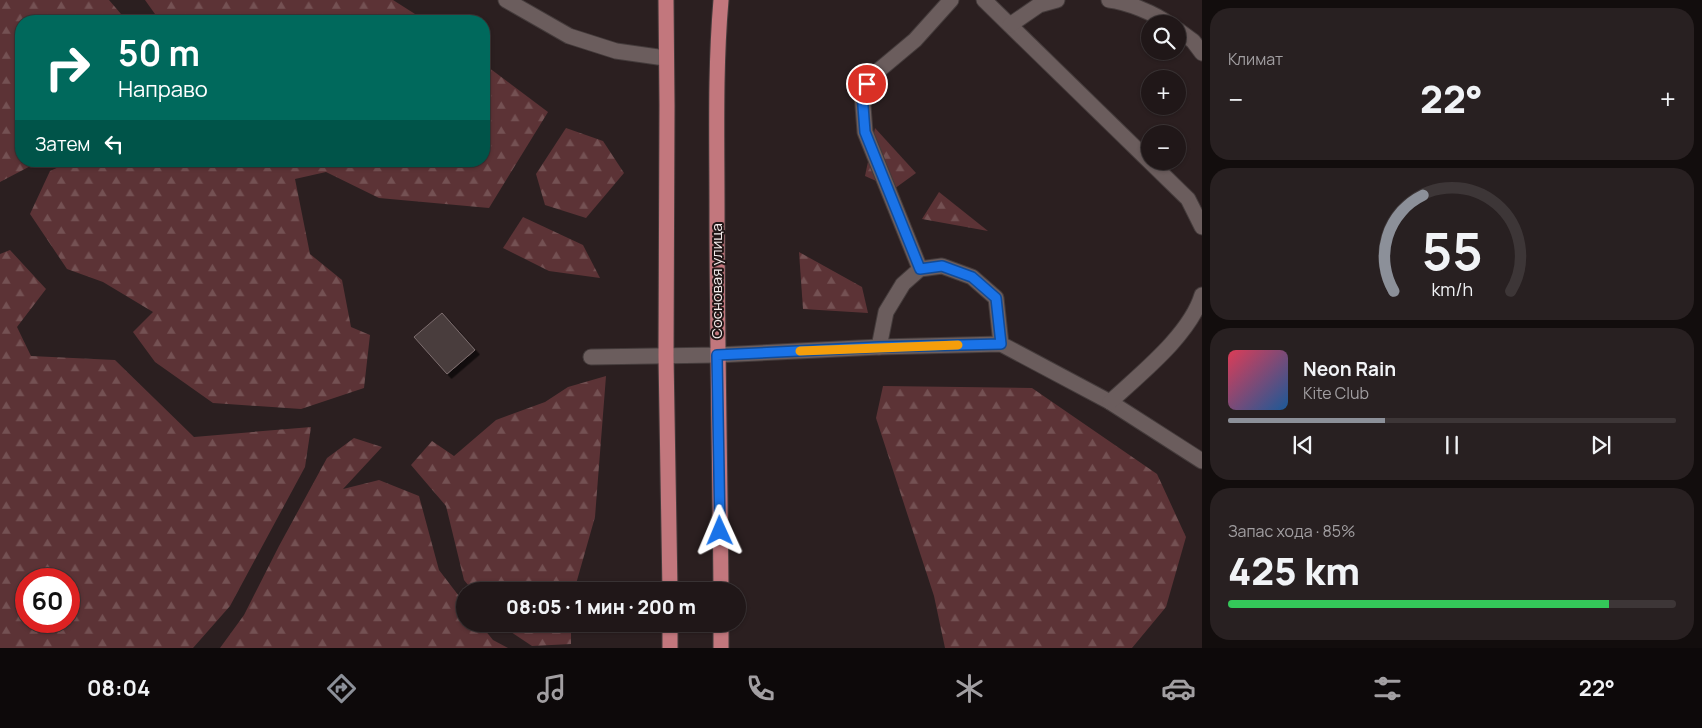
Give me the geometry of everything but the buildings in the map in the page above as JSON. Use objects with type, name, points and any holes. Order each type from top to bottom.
[{"type":"main road","points":[[666,0],[666,356],[670,582]]},
{"type":"main road","name":"Сосновая улица","points":[[720,582],[717,355],[717,96],[721,0]]},
{"type":"main road","points":[[670,632],[670,648]]},
{"type":"main road","points":[[721,632],[721,648]]},
{"type":"lane","points":[[506,0],[569,36],[616,51],[665,58]]},
{"type":"lane","points":[[920,269],[865,132],[862,93],[872,76],[915,40],[951,0]]},
{"type":"lane","points":[[984,0],[1188,199],[1202,227]]},
{"type":"lane","points":[[1010,25],[1039,5],[1057,0]]},
{"type":"lane","points":[[1109,0],[1117,1],[1155,15]]},
{"type":"lane","points":[[1186,36],[1193,41],[1202,53]]},
{"type":"lane","points":[[879,347],[886,312],[903,284],[920,269],[942,266],[972,277],[996,298],[1001,344]]},
{"type":"lane","points":[[1110,402],[1170,346],[1198,307],[1202,294]]},
{"type":"lane","points":[[592,357],[717,355],[879,347],[1001,344],[1110,402],[1202,461]]},
{"type":"green space","points":[[0,0],[109,0],[122,15],[15,15],[15,167],[29,167],[0,182]]},
{"type":"green space","points":[[145,0],[393,0],[417,15],[156,15]]},
{"type":"green space","points":[[490,68],[548,112],[489,208],[379,198],[326,172],[295,179],[310,254],[342,280],[351,327],[370,335],[364,388],[301,409],[213,403],[155,362],[133,332],[153,312],[103,282],[67,269],[30,214],[50,171],[59,167],[490,167]]},
{"type":"green space","points":[[566,128],[603,141],[624,173],[586,218],[545,205],[536,174]]},
{"type":"green space","points":[[875,128],[916,173],[894,189],[865,176]]},
{"type":"green space","points":[[939,192],[988,231],[922,219]]},
{"type":"green space","points":[[523,217],[583,245],[600,278],[549,271],[503,248]]},
{"type":"green space","points":[[10,250],[46,289],[17,327],[31,356],[115,360],[194,437],[311,427],[305,467],[230,606],[193,648],[0,648],[0,254]]},
{"type":"green space","points":[[799,252],[862,287],[868,313],[803,309]]},
{"type":"green space","points":[[606,376],[595,517],[577,582],[466,582],[446,506],[411,465],[432,441],[454,456],[496,420],[545,402],[568,387]]},
{"type":"green space","points":[[883,386],[1032,388],[1157,474],[1186,537],[1166,607],[1132,648],[945,648],[934,596],[876,418]]},
{"type":"green space","points":[[354,438],[382,447],[343,489],[379,480],[419,496],[439,570],[456,592],[456,632],[486,632],[493,640],[508,648],[220,648],[244,615],[327,458]]},
{"type":"green space","points":[[511,632],[571,632],[571,644],[532,646]]},
{"type":"slow traffic","points":[[800,351],[958,345]]},
{"type":"route","points":[[720,531],[717,355],[879,347],[1001,344],[996,298],[972,277],[942,266],[920,269],[865,132],[862,93],[867,84]]}]
